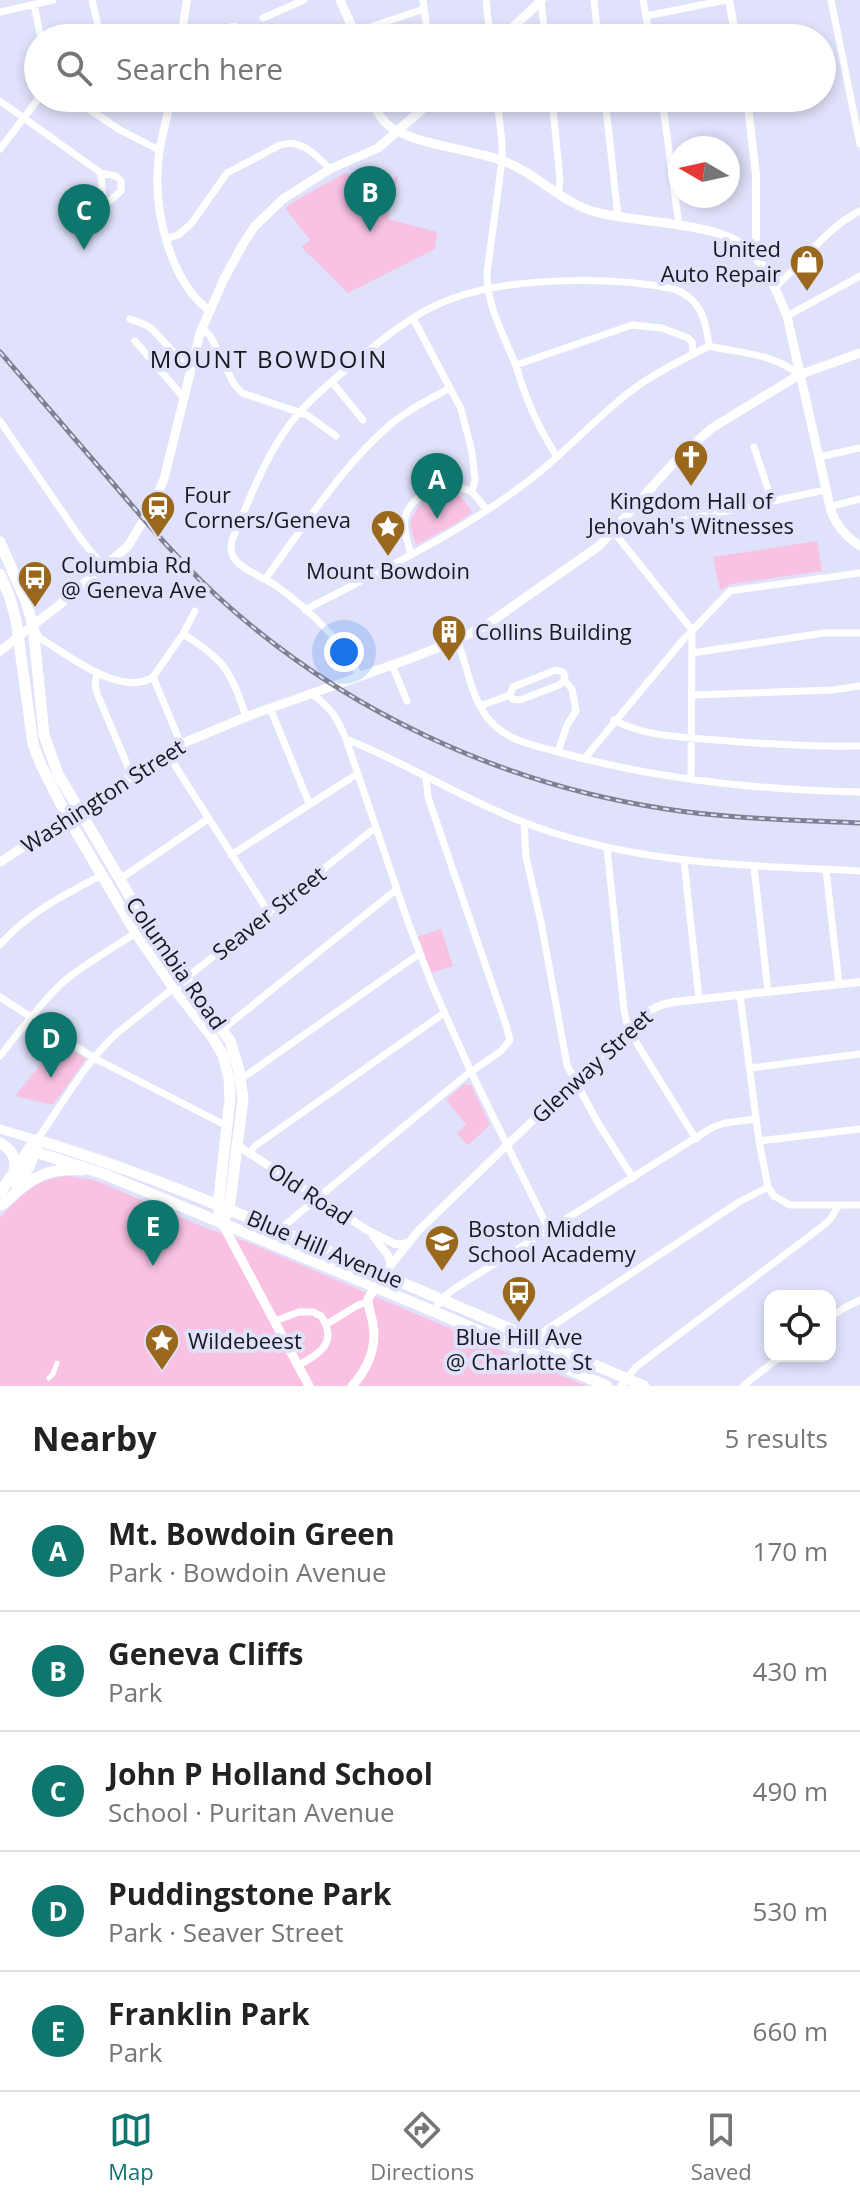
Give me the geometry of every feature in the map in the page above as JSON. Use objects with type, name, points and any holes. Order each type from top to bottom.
[{"type":"main road","points":[[340,0],[351,24]]},
{"type":"main road","points":[[516,24],[541,0]]},
{"type":"main road","points":[[378,112],[382,120],[398,132],[502,160],[585,209],[724,235],[747,248],[775,287],[787,316],[829,507],[837,525],[860,546]]},
{"type":"main road","points":[[0,651],[128,546],[157,498],[202,327],[255,226],[283,199],[330,169],[378,148],[420,112]]},
{"type":"main road","name":"Washington Street","points":[[0,862],[181,744],[457,640],[503,615],[585,556],[613,531],[696,441],[799,375],[860,353]]},
{"type":"main road","name":"Columbia Road","points":[[0,542],[26,601],[33,626],[44,735],[73,815],[102,875],[136,933],[223,1055],[230,1085],[222,1223]]},
{"type":"main road","name":"Columbia Road","points":[[0,574],[9,595],[19,636],[33,744],[45,774],[120,879],[158,942],[230,1041],[241,1079],[242,1105],[223,1208]]},
{"type":"main road","name":"Blue Hill Avenue","points":[[0,1129],[34,1147],[375,1286],[607,1386]]},
{"type":"main road","points":[[0,1143],[13,1155],[13,1177]]},
{"type":"main road","name":"Blue Hill Avenue","points":[[0,1143],[109,1162],[387,1270],[623,1382],[644,1386]]},
{"type":"main road","name":"Seaver Street","points":[[1,1202],[13,1177],[34,1147]]},
{"type":"main road","name":"Seaver Street","points":[[1,1202],[25,1174],[34,1147]]},
{"type":"main road","points":[[1,1202],[46,1173],[74,1170],[104,1174]]},
{"type":"main road","points":[[222,1223],[309,1386]]},
{"type":"main road","points":[[352,1386],[365,1370],[373,1346],[374,1329],[368,1302],[387,1270]]},
{"type":"street","points":[[0,12],[53,0]]},
{"type":"street","points":[[92,0],[98,24]]},
{"type":"street","points":[[183,24],[187,0]]},
{"type":"street","points":[[263,18],[304,0]]},
{"type":"street","points":[[423,0],[426,24]]},
{"type":"street","points":[[486,0],[489,24]]},
{"type":"street","points":[[541,0],[544,24]]},
{"type":"street","points":[[594,0],[597,24]]},
{"type":"street","points":[[643,0],[647,24]]},
{"type":"street","points":[[646,16],[728,0],[733,24]]},
{"type":"street","points":[[831,0],[836,24]]},
{"type":"street","points":[[34,5],[38,24]]},
{"type":"street","points":[[385,24],[424,9]]},
{"type":"street","points":[[836,25],[860,144]]},
{"type":"street","points":[[0,101],[101,173]]},
{"type":"street","points":[[0,149],[28,112]]},
{"type":"street","points":[[93,112],[159,150]]},
{"type":"street","points":[[168,112],[159,150],[158,193],[166,239],[179,273],[200,303],[210,311]]},
{"type":"street","points":[[499,112],[502,160],[487,288],[492,310],[529,402],[557,457]]},
{"type":"street","points":[[553,112],[560,180],[558,194]]},
{"type":"street","points":[[607,112],[618,217]]},
{"type":"street","points":[[664,112],[679,226]]},
{"type":"street","points":[[749,112],[757,187],[756,259]]},
{"type":"street","points":[[166,239],[178,235],[191,224],[227,173],[280,145],[297,143],[330,169]]},
{"type":"street","points":[[775,287],[830,229],[860,211]]},
{"type":"street","points":[[787,316],[860,276]]},
{"type":"street","points":[[360,676],[336,640],[266,578],[236,561],[230,550],[261,474],[298,413],[367,352],[413,318],[450,299],[487,288],[592,280],[674,289],[683,292],[698,305],[707,327],[709,346]]},
{"type":"street","points":[[413,318],[461,409],[472,452],[475,480],[472,492]]},
{"type":"street","points":[[130,319],[152,329],[190,370]]},
{"type":"street","points":[[516,365],[632,325],[662,328],[688,338],[692,342],[693,354]]},
{"type":"street","points":[[202,327],[211,337],[238,390],[307,415],[336,436]]},
{"type":"street","points":[[135,341],[184,398]]},
{"type":"street","points":[[305,610],[453,533],[526,483],[643,383],[709,346],[771,359],[789,365],[799,375]]},
{"type":"street","points":[[332,382],[363,420]]},
{"type":"street","points":[[266,578],[315,510],[367,447],[409,410],[450,388]]},
{"type":"street","points":[[0,421],[104,568]]},
{"type":"street","points":[[754,447],[772,501]]},
{"type":"street","points":[[819,457],[860,448]]},
{"type":"street","points":[[411,555],[404,523],[410,507],[419,498],[445,486],[458,487],[472,492],[487,510]]},
{"type":"street","points":[[613,531],[642,529],[825,490]]},
{"type":"street","points":[[829,507],[860,499]]},
{"type":"street","points":[[613,531],[692,630],[691,778]]},
{"type":"street","points":[[584,759],[692,630],[730,591],[860,573]]},
{"type":"street","points":[[33,626],[40,638],[97,672],[125,684],[137,684],[153,677],[195,611]]},
{"type":"street","points":[[692,653],[824,633],[860,633]]},
{"type":"street","points":[[183,634],[217,657],[233,680],[246,717]]},
{"type":"street","points":[[457,640],[480,706],[492,723],[513,738],[584,759],[654,774],[782,788],[860,792]]},
{"type":"street","points":[[392,665],[407,701]]},
{"type":"street","points":[[480,706],[510,695],[513,687],[556,670],[563,672],[564,680],[572,689],[576,711],[567,725],[558,752]]},
{"type":"street","points":[[97,672],[95,686],[98,696],[132,776]]},
{"type":"street","points":[[153,677],[181,744]]},
{"type":"street","points":[[510,695],[512,699],[520,700],[559,685],[564,680]]},
{"type":"street","points":[[692,695],[832,690],[860,686]]},
{"type":"street","points":[[311,693],[337,717],[419,954],[471,1072],[549,1230]]},
{"type":"street","points":[[270,708],[309,803]]},
{"type":"street","points":[[614,720],[639,730],[691,737],[808,746],[860,746]]},
{"type":"street","points":[[346,739],[524,822],[607,848],[684,861],[860,871]]},
{"type":"street","points":[[167,753],[269,913]]},
{"type":"street","points":[[231,855],[357,774]]},
{"type":"street","points":[[279,1230],[510,1040],[428,797],[426,778]]},
{"type":"street","points":[[120,879],[208,819]]},
{"type":"street","points":[[524,822],[526,857],[567,1065],[598,1123],[633,1178]]},
{"type":"street","name":"Seaver Street","points":[[34,1147],[73,1085],[117,1033],[375,828]]},
{"type":"street","points":[[607,848],[628,1029],[696,1139]]},
{"type":"street","points":[[684,861],[699,999]]},
{"type":"street","points":[[754,867],[768,991]]},
{"type":"street","points":[[826,870],[839,984]]},
{"type":"street","points":[[0,945],[34,912],[102,875]]},
{"type":"street","points":[[223,1029],[397,889]]},
{"type":"street","points":[[0,1056],[64,982],[136,933]]},
{"type":"street","points":[[241,1079],[419,954]]},
{"type":"street","name":"Glenway Street","points":[[387,1270],[410,1241],[641,1016],[661,1004],[860,982]]},
{"type":"street","points":[[740,995],[768,1187],[774,1196],[790,1205],[860,1205]]},
{"type":"street","points":[[0,997],[94,1058],[228,1126]]},
{"type":"street","points":[[251,1156],[255,1146],[444,1013]]},
{"type":"street","points":[[750,1068],[860,1054]]},
{"type":"street","points":[[433,1311],[443,1299],[549,1230],[719,1125],[756,1119]]},
{"type":"street","points":[[759,1141],[860,1129]]},
{"type":"street","name":"Old Road","points":[[237,1145],[367,1230],[395,1244],[410,1241]]},
{"type":"street","points":[[534,1338],[739,1202],[768,1187]]},
{"type":"street","points":[[623,1382],[648,1358],[824,1225],[839,1205]]},
{"type":"street","name":"Old Road","points":[[367,1230],[388,1255],[387,1270]]},
{"type":"street","points":[[836,1314],[860,1300]]},
{"type":"street","points":[[327,1324],[368,1302]]},
{"type":"street","points":[[275,1321],[305,1311],[321,1316],[327,1324],[328,1337],[321,1351],[299,1365]]},
{"type":"street","points":[[743,1386],[773,1362]]},
{"type":"street","points":[[49,1378],[57,1363]]},
{"type":"shaded area","points":[[347,172],[360,198],[398,176],[388,219],[437,232],[435,249],[348,293],[301,247],[310,240],[285,208]]},
{"type":"shaded area","points":[[450,492],[461,496],[472,512],[416,545],[411,525],[415,512],[431,498]]},
{"type":"shaded area","points":[[817,541],[822,571],[731,584],[720,590],[713,557]]},
{"type":"shaded area","points":[[441,929],[453,966],[431,973],[418,936]]},
{"type":"shaded area","points":[[59,1042],[86,1059],[53,1105],[15,1096]]},
{"type":"shaded area","points":[[464,1084],[471,1085],[490,1125],[468,1145],[457,1134],[466,1124],[446,1100]]},
{"type":"shaded area","points":[[68,1176],[97,1181],[586,1386],[0,1386],[0,1217],[37,1184]]},
{"type":"railway","points":[[0,352],[150,526],[218,597],[266,638],[370,707],[484,761],[604,797],[714,815],[860,823]]},
{"type":"place","name":"Geneva Cliffs","points":[[370,232]]},
{"type":"place","name":"John P Holland School","points":[[84,250]]},
{"type":"place","name":"United Auto Repair","points":[[807,293]]},
{"type":"place","name":"Kingdom Hall of Jehovah's Witnesses","points":[[691,488]]},
{"type":"place","name":"Mt. Bowdoin Green","points":[[437,519]]},
{"type":"place","name":"Four Corners/Geneva","points":[[158,539]]},
{"type":"place","name":"Mount Bowdoin","points":[[388,558]]},
{"type":"place","name":"Columbia Rd @ Geneva Ave","points":[[35,609]]},
{"type":"place","name":"Collins Building","points":[[449,663]]},
{"type":"place","name":"Puddingstone Park","points":[[51,1078]]},
{"type":"place","name":"Franklin Park","points":[[153,1266]]},
{"type":"place","name":"Boston Middle School Academy","points":[[442,1273]]},
{"type":"place","name":"Blue Hill Ave @ Charlotte St","points":[[519,1324]]},
{"type":"place","name":"Wildebeest","points":[[162,1372]]},
{"type":"district","name":"MOUNT BOWDOIN","points":[[269,360]]}]
